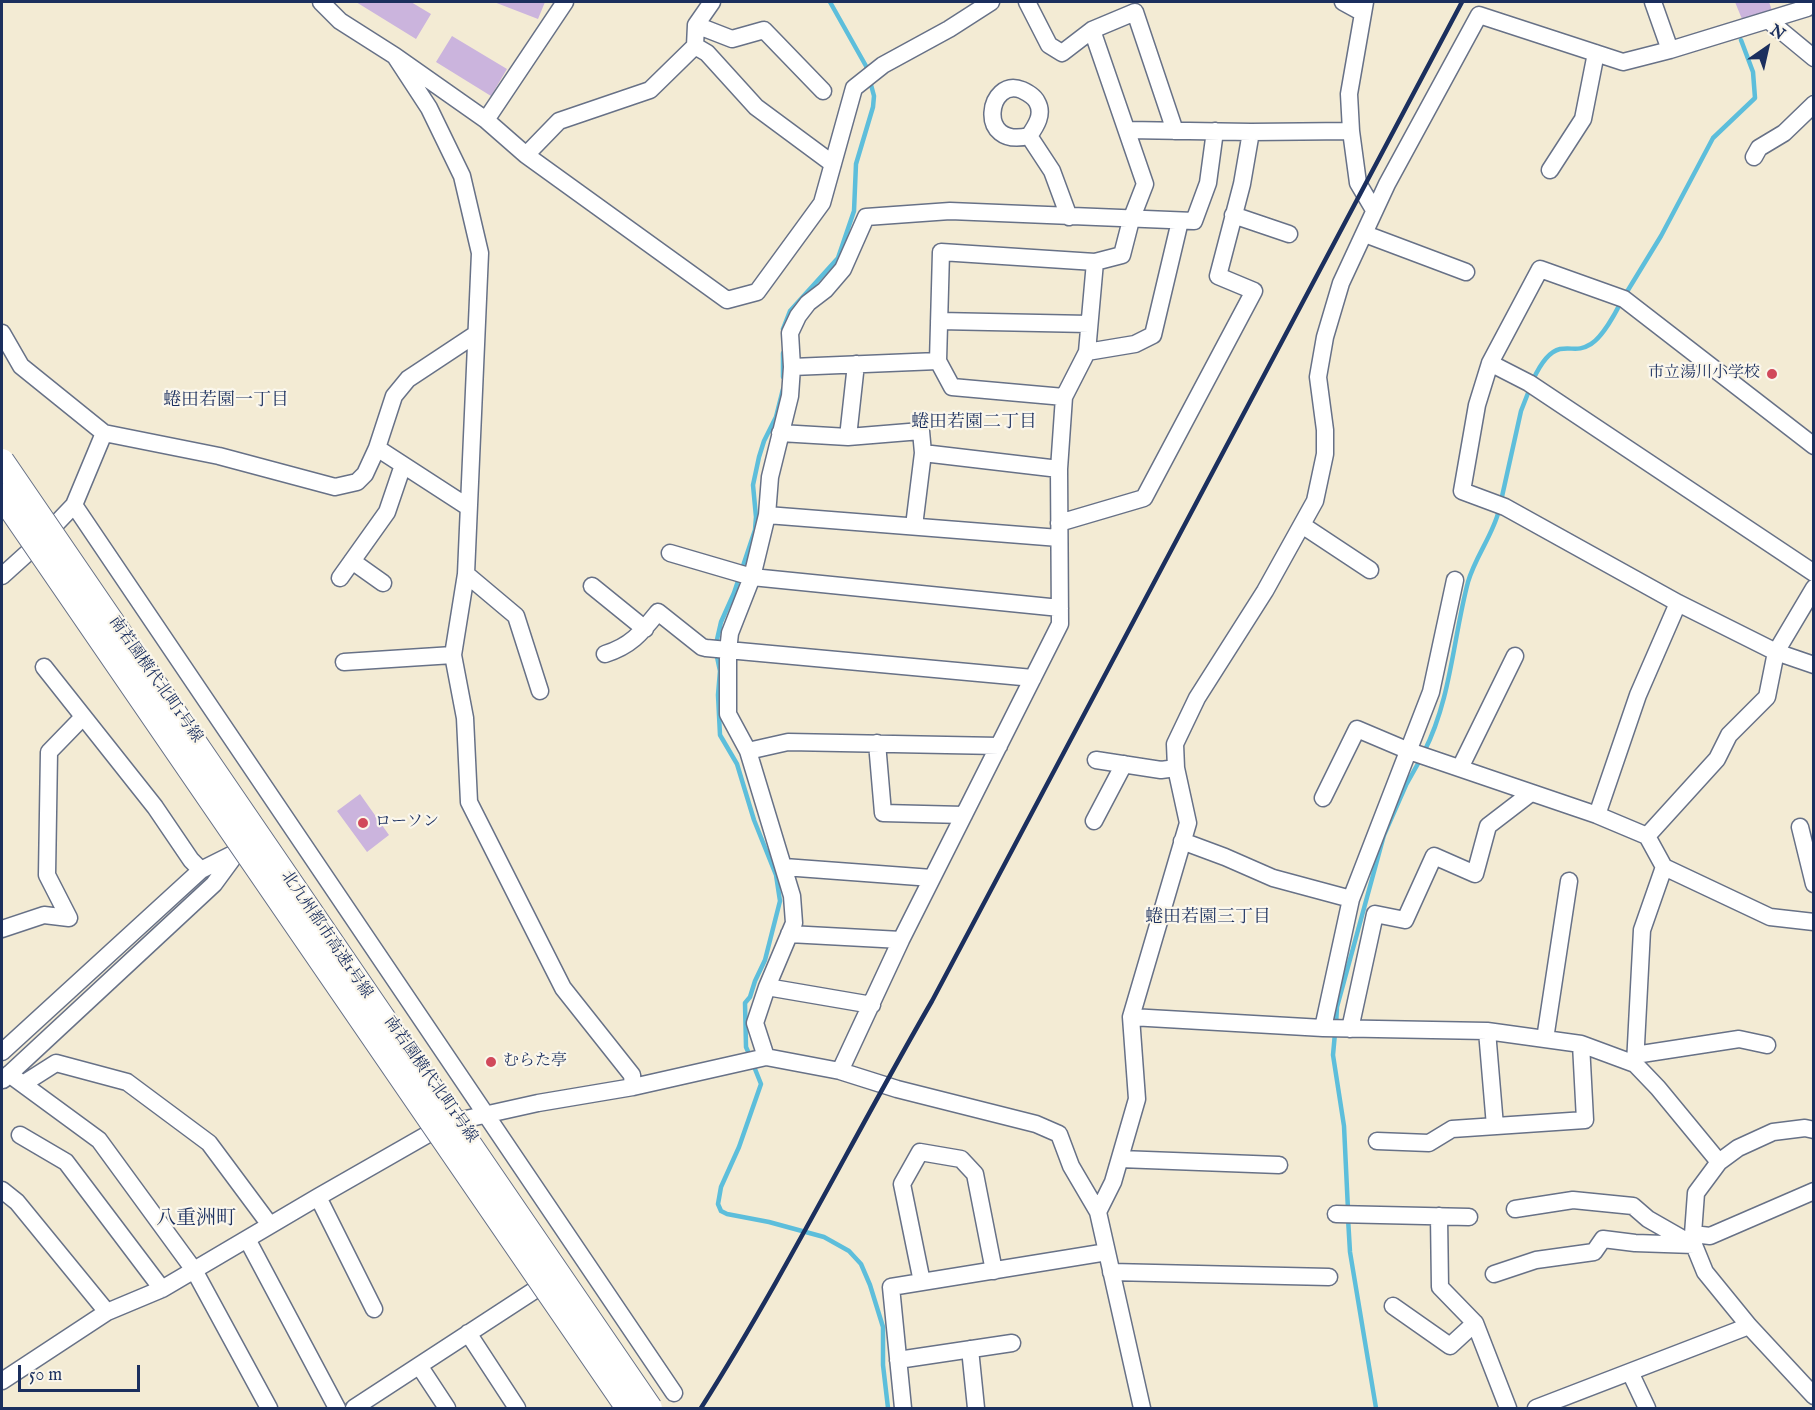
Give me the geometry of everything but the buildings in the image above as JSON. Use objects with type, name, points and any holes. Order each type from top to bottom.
[{"type":"highway","name":"北九州都市高速1号線","points":[[2,461],[650,1408]]},
{"type":"highway","name":"北九州都市高速1号線","points":[[2,496],[628,1408]]},
{"type":"street","points":[[321,2],[340,21],[395,56],[486,120],[526,155],[727,300],[757,292],[822,203],[854,88],[884,65],[949,29],[991,2]]},
{"type":"street","points":[[486,120],[565,2]]},
{"type":"street","points":[[526,155],[560,121],[650,90],[695,45],[696,25],[712,2]]},
{"type":"street","points":[[1027,2],[1049,45],[1062,53],[1092,30],[1135,12],[1175,131]]},
{"type":"street","points":[[1343,2],[1364,7],[1349,94],[1351,132],[1359,183],[1374,210]]},
{"type":"street","points":[[1653,2],[1670,50]]},
{"type":"street","points":[[1098,1212],[1113,1182],[1137,1099],[1131,1017],[1188,823],[1176,768],[1175,744],[1197,698],[1265,591],[1315,501],[1325,454],[1325,430],[1318,377],[1325,337],[1341,284],[1374,210],[1479,15],[1623,62],[1807,8],[1809,2]]},
{"type":"street","points":[[1768,20],[1814,58]]},
{"type":"street","points":[[696,25],[732,39],[765,30],[823,91]]},
{"type":"street","points":[[1064,397],[951,387],[938,361],[941,252],[1095,262],[1122,255],[1131,220],[1145,184],[1092,30]]},
{"type":"street","points":[[695,45],[707,53],[756,107],[833,164]]},
{"type":"street","points":[[1550,170],[1583,119],[1596,53]]},
{"type":"street","points":[[395,56],[429,108],[462,176],[480,253],[466,574],[453,655],[465,718],[469,802],[563,988],[632,1075],[633,1087]]},
{"type":"street","points":[[1754,157],[1760,148],[1784,133],[1814,105]]},
{"type":"street","points":[[1127,130],[1351,132]]},
{"type":"street","points":[[766,1057],[755,1023],[766,987],[794,923],[792,896],[748,751],[728,714],[717,650],[730,633],[743,574],[767,515],[770,477],[790,396],[792,367],[790,333],[798,316],[843,269],[866,217],[950,211],[1194,221],[1208,183],[1215,131]]},
{"type":"street","points":[[767,515],[914,526],[1059,531],[1144,498],[1254,291],[1218,276],[1242,184],[1251,132]]},
{"type":"street","points":[[1029,136],[1052,171],[1069,217]]},
{"type":"street","points":[[1233,215],[1289,234]]},
{"type":"street","points":[[1087,352],[1134,344],[1153,335],[1180,221]]},
{"type":"street","points":[[1365,234],[1466,272]]},
{"type":"street","points":[[840,1071],[901,940],[1060,624],[1059,469],[1064,397],[1087,352],[1095,262]]},
{"type":"street","points":[[1814,446],[1624,299],[1540,269],[1490,363],[1477,405],[1462,491],[1505,507],[1677,603],[1776,652],[1814,665]]},
{"type":"street","points":[[939,321],[1089,324]]},
{"type":"street","points":[[2,333],[21,366],[104,433],[219,456],[335,487],[357,482],[365,474],[377,448],[394,396],[408,379],[476,334]]},
{"type":"street","points":[[792,367],[938,361]]},
{"type":"street","points":[[1490,363],[1529,383],[1814,573]]},
{"type":"street","points":[[848,437],[856,364]]},
{"type":"street","points":[[780,433],[848,437],[921,431],[922,453],[914,526]]},
{"type":"street","points":[[2,576],[33,548],[74,505],[104,433]]},
{"type":"street","points":[[377,448],[468,507]]},
{"type":"street","name":"南若園横代北町1号線","points":[[2,451],[52,529],[457,1121],[661,1408]]},
{"type":"street","points":[[922,453],[1059,469]]},
{"type":"street","points":[[340,578],[387,512],[403,465]]},
{"type":"street","name":"南若園横代北町1号線","points":[[2,503],[430,1133],[620,1408]]},
{"type":"street","points":[[74,505],[674,1393]]},
{"type":"street","points":[[1302,525],[1370,570]]},
{"type":"street","points":[[670,553],[743,574],[1060,608]]},
{"type":"street","points":[[352,561],[383,584]]},
{"type":"street","points":[[466,574],[516,616],[540,691]]},
{"type":"street","points":[[1323,1028],[1351,899],[1431,692],[1455,580]]},
{"type":"street","points":[[592,586],[645,629]]},
{"type":"street","points":[[1647,837],[1717,759],[1729,735],[1767,697],[1776,652],[1814,588]]},
{"type":"street","points":[[1597,815],[1638,695],[1677,603]]},
{"type":"street","points":[[605,654],[622,649],[645,629],[658,612],[717,650],[1033,678]]},
{"type":"street","points":[[344,662],[453,655]]},
{"type":"street","points":[[1460,768],[1515,656]]},
{"type":"street","points":[[44,667],[82,718],[155,807],[191,860],[201,870]]},
{"type":"street","points":[[2,929],[44,915],[69,918],[47,875],[49,752],[82,718]]},
{"type":"street","points":[[1323,798],[1357,729],[1408,751],[1597,815],[1647,837],[1664,867],[1770,917],[1814,922]]},
{"type":"street","points":[[748,751],[788,742],[999,746]]},
{"type":"street","points":[[877,744],[883,813],[964,815]]},
{"type":"street","points":[[1096,760],[1161,770],[1176,768]]},
{"type":"street","points":[[1094,821],[1124,764]]},
{"type":"street","points":[[1350,1029],[1375,914],[1405,920],[1434,856],[1475,874],[1488,826],[1531,792]]},
{"type":"street","points":[[1800,827],[1814,884]]},
{"type":"street","points":[[11,1080],[214,884],[239,851],[260,832]]},
{"type":"street","points":[[1182,841],[1274,878],[1351,899]]},
{"type":"street","points":[[2,1052],[201,870],[239,851]]},
{"type":"street","points":[[784,867],[932,878]]},
{"type":"street","points":[[1664,867],[1642,930],[1635,1060],[1719,1162]]},
{"type":"street","points":[[1545,1039],[1569,881]]},
{"type":"street","points":[[789,934],[901,940]]},
{"type":"street","points":[[766,987],[872,1005]]},
{"type":"street","points":[[1131,1017],[1323,1028],[1487,1031],[1581,1044],[1635,1060],[1739,1040],[1767,1045]]},
{"type":"street","points":[[1487,1031],[1495,1126]]},
{"type":"street","points":[[1377,1141],[1429,1143],[1452,1129],[1585,1120],[1581,1044]]},
{"type":"street","points":[[2,1381],[107,1312],[162,1289],[430,1133],[457,1121],[538,1103],[633,1087],[766,1057],[840,1071],[897,1089],[1036,1124],[1059,1134],[1071,1166],[1098,1212],[1142,1408]]},
{"type":"street","points":[[11,1080],[56,1064],[127,1082],[209,1143],[270,1225]]},
{"type":"street","points":[[11,1080],[99,1140],[194,1270],[269,1408]]},
{"type":"street","points":[[1814,1130],[1804,1128],[1773,1132],[1738,1148],[1719,1162],[1696,1193],[1694,1240],[1705,1272],[1749,1326],[1814,1396]]},
{"type":"street","points":[[20,1135],[66,1162],[162,1289]]},
{"type":"street","points":[[921,1282],[902,1184],[921,1152],[960,1159],[975,1174],[994,1271]]},
{"type":"street","points":[[1120,1159],[1279,1165]]},
{"type":"street","points":[[2,1190],[17,1202],[107,1312]]},
{"type":"street","points":[[1494,1274],[1536,1260],[1594,1252],[1603,1239],[1635,1243],[1694,1240],[1710,1236],[1814,1191]]},
{"type":"street","points":[[318,1197],[374,1309]]},
{"type":"street","points":[[1515,1209],[1573,1200],[1633,1206],[1648,1219],[1694,1240]]},
{"type":"street","points":[[1336,1214],[1469,1217]]},
{"type":"street","points":[[1439,1216],[1440,1287],[1475,1323],[1508,1408]]},
{"type":"street","points":[[246,1239],[337,1408]]},
{"type":"street","points":[[903,1408],[891,1287],[1107,1252]]},
{"type":"street","points":[[1111,1272],[1329,1277]]},
{"type":"street","points":[[364,1406],[468,1333],[538,1288]]},
{"type":"street","points":[[1393,1306],[1450,1346],[1475,1323]]},
{"type":"street","points":[[1536,1408],[1749,1326]]},
{"type":"street","points":[[468,1333],[517,1408]]},
{"type":"street","points":[[898,1360],[1012,1343]]},
{"type":"street","points":[[970,1349],[976,1408]]},
{"type":"street","points":[[420,1367],[447,1408]]},
{"type":"street","points":[[1630,1372],[1647,1408]]},
{"type":"waterway","points":[[830,2],[868,73]]},
{"type":"waterway","points":[[1625,295],[1661,236],[1713,138],[1755,98],[1753,72],[1741,40]]},
{"type":"waterway","points":[[783,329],[790,311],[838,258],[854,211],[856,164],[873,107],[874,96],[870,81]]},
{"type":"waterway","points":[[1533,380],[1544,362],[1555,351],[1582,348],[1595,341],[1608,325],[1621,302]]},
{"type":"waterway","points":[[783,353],[783,377]]},
{"type":"waterway","points":[[1501,501],[1521,411],[1530,388]]},
{"type":"waterway","points":[[716,644],[721,622],[734,593],[755,530],[753,485],[759,457],[776,417],[783,389]]},
{"type":"waterway","points":[[1424,752],[1446,690],[1468,582],[1499,510]]},
{"type":"waterway","points":[[716,652],[720,671],[718,695],[720,735],[737,764],[754,820],[776,875],[780,901],[765,960],[750,997],[745,1003],[746,1047],[750,1056]]},
{"type":"waterway","points":[[1336,1025],[1337,1007],[1384,835],[1406,785],[1420,760]]},
{"type":"waterway","points":[[1335,1033],[1333,1055],[1344,1126],[1348,1210]]},
{"type":"waterway","points":[[753,1064],[761,1084],[739,1147],[721,1187],[718,1204],[721,1211],[727,1214],[769,1222],[824,1237],[849,1251],[861,1264],[883,1327],[883,1365],[888,1408]]},
{"type":"waterway","points":[[1348,1218],[1350,1252],[1376,1408]]},
{"type":"railway","points":[[701,1408],[790,1257],[932,1001],[1462,2]]},
{"type":"place","name":"市立湯川小学校","points":[[1772,374]]},
{"type":"place","name":"ローソン","points":[[363,823]]},
{"type":"place","name":"むらた亭","points":[[491,1062]]},
{"type":"district","name":"蜷田若園一丁目","points":[[226,401]]},
{"type":"district","name":"蜷田若園二丁目","points":[[974,423]]},
{"type":"district","name":"蜷田若園三丁目","points":[[1208,918]]},
{"type":"district","name":"八重洲町","points":[[196,1220]]}]
